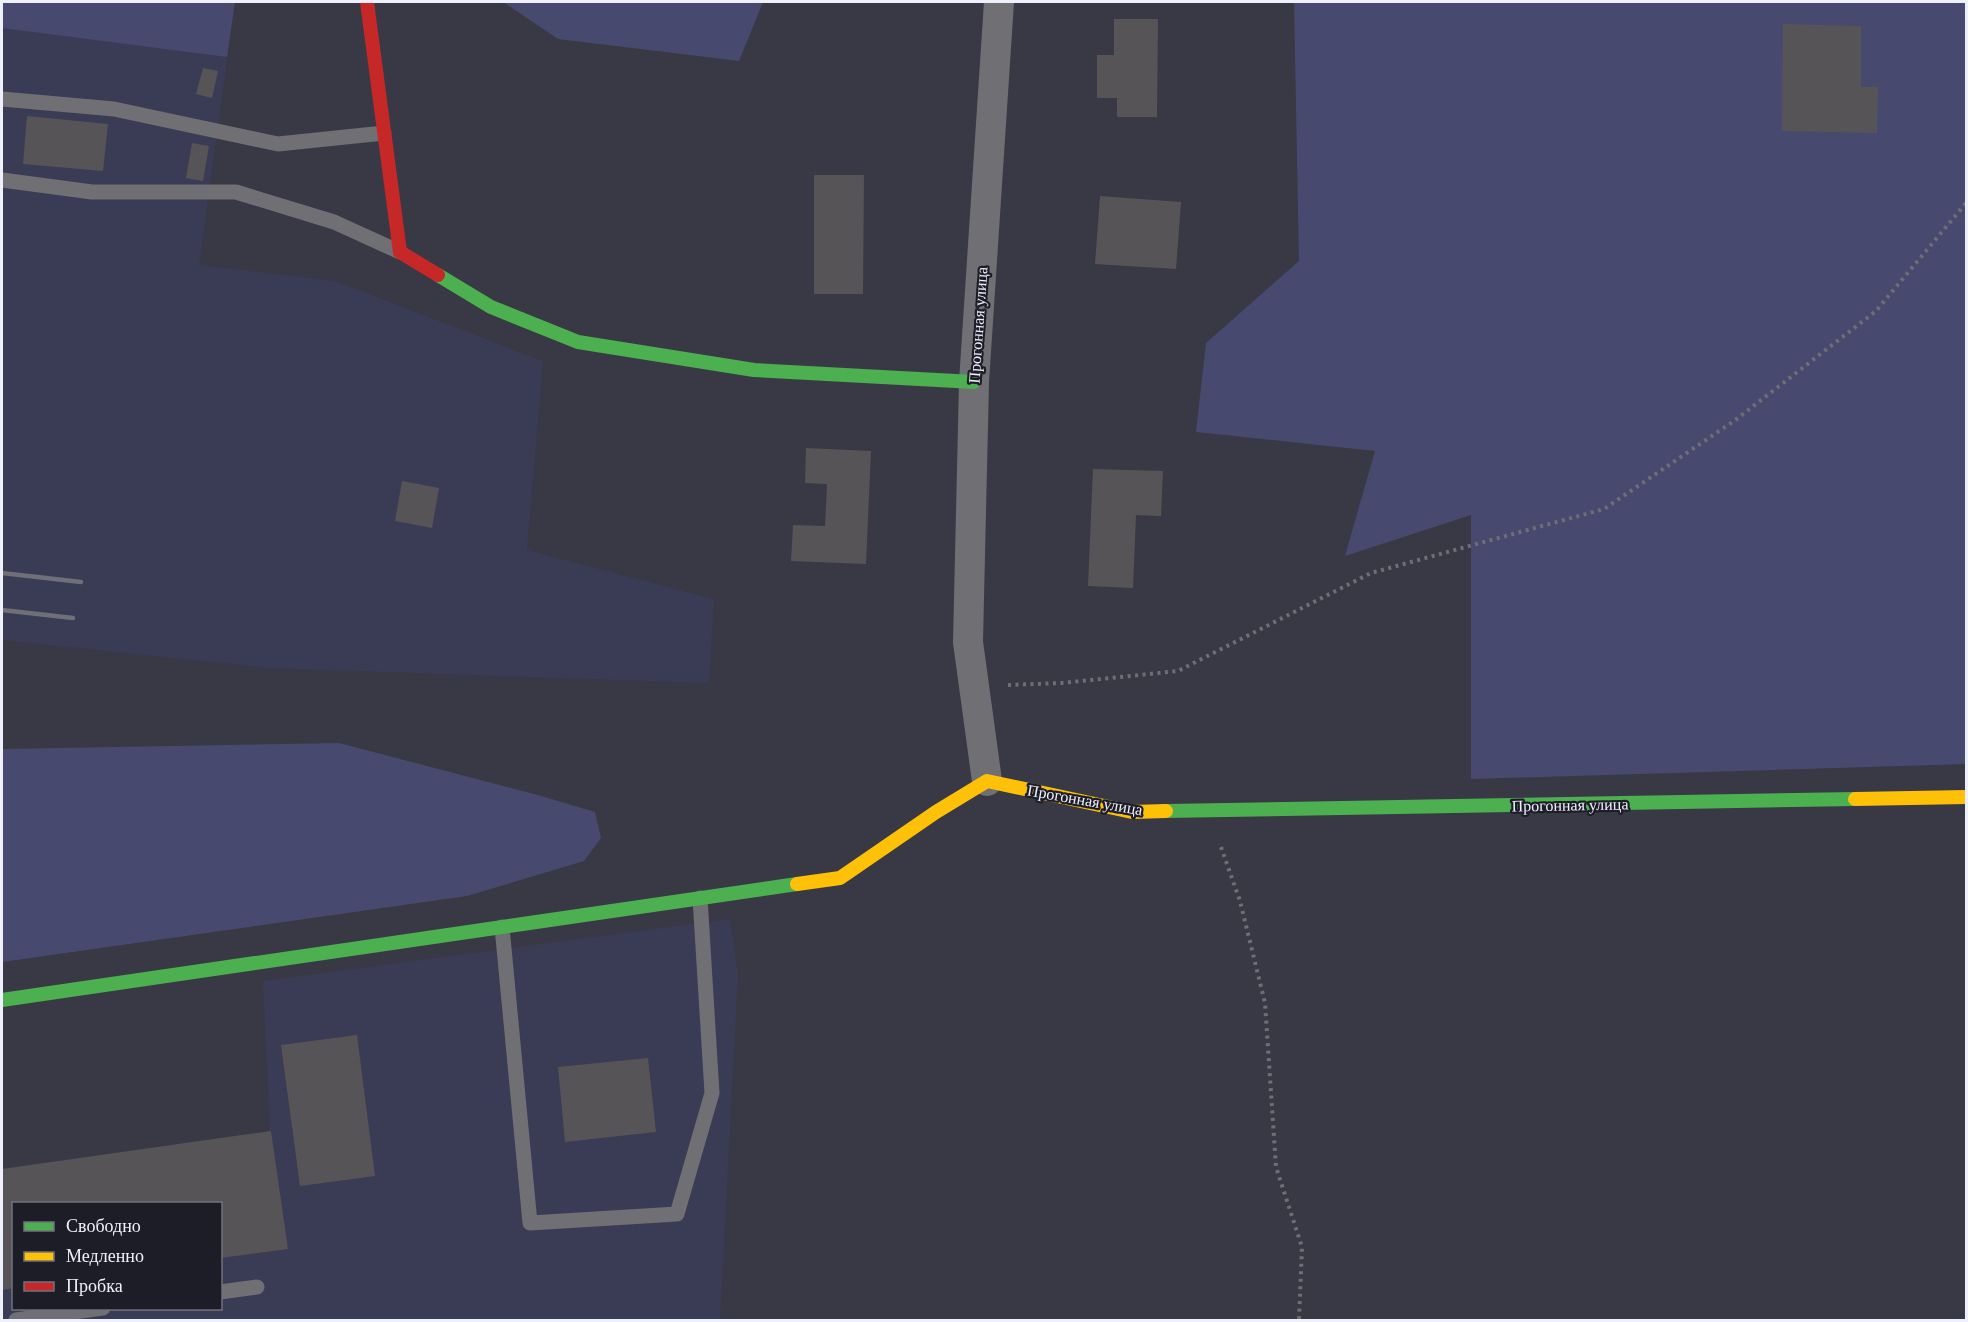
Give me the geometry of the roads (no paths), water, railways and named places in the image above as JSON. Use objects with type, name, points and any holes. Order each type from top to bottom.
[{"type":"street","points":[[367,2],[400,252],[491,307],[578,342],[754,370],[974,382]]},
{"type":"street","name":"Прогонная улица","points":[[999,2],[974,382],[968,642],[987,781],[1132,812],[1966,797]]},
{"type":"street","points":[[2,1000],[840,878],[936,812],[987,781]]},
{"type":"lane","points":[[2,99],[114,109],[278,144],[384,133]]},
{"type":"lane","points":[[2,180],[92,192],[236,192],[334,222],[400,252]]},
{"type":"lane","points":[[502,927],[530,1223],[677,1214],[712,1093],[700,898]]},
{"type":"lane","points":[[222,1292],[257,1287]]},
{"type":"lane","points":[[16,1320],[88,1310]]},
{"type":"railway","points":[[2,573],[81,582]]},
{"type":"railway","points":[[2,610],[73,618]]}]
